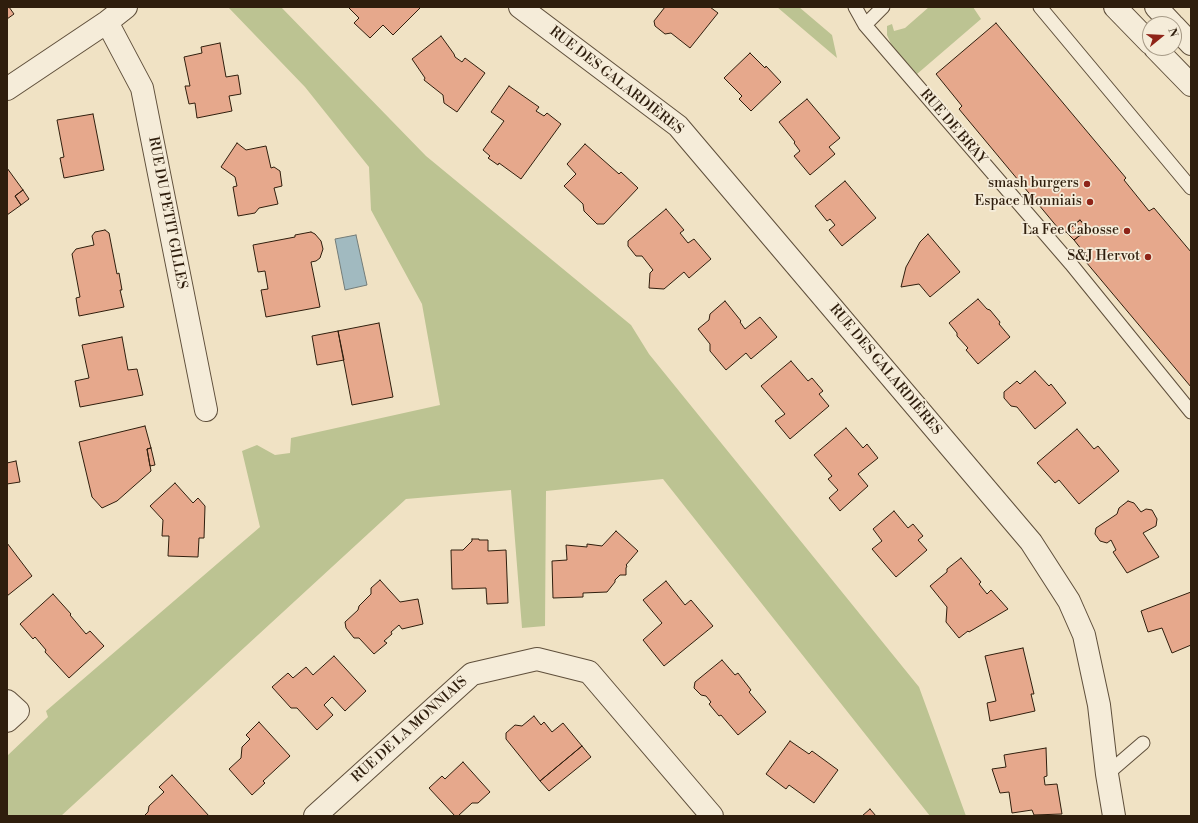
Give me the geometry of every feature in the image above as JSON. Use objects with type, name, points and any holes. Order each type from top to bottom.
[{"type":"street","points":[[7,90],[107,22],[126,7]]},
{"type":"street","name":"RUE DES GALARDIÈRES","points":[[520,7],[678,126],[1031,542],[1070,601],[1084,636],[1099,705],[1107,774],[1114,816]]},
{"type":"street","points":[[1115,7],[1142,35]]},
{"type":"street","points":[[1156,7],[1164,16]]},
{"type":"street","name":"RUE DU PETIT GILLES","points":[[107,22],[142,88],[206,410]]},
{"type":"street","points":[[1182,34],[1191,44]]},
{"type":"street","points":[[1163,56],[1191,85]]},
{"type":"street","name":"RUE DE LA MONNIAIS","points":[[315,816],[472,674],[537,659],[589,672],[712,816]]},
{"type":"street","points":[[7,700],[18,711],[7,721]]},
{"type":"lane","name":"RUE DE BRAY","points":[[855,7],[865,25],[1071,264],[1191,412]]},
{"type":"lane","points":[[865,25],[883,7]]},
{"type":"lane","points":[[1040,7],[1191,188]]},
{"type":"lane","points":[[1107,774],[1143,743]]},
{"type":"green space","points":[[228,7],[281,7],[426,156],[631,325],[649,354],[919,687],[966,816],[930,816],[663,479],[546,491],[545,626],[522,628],[511,490],[406,499],[61,816],[7,816],[7,756],[48,717],[46,711],[260,527],[242,451],[257,445],[275,455],[290,453],[291,438],[440,405],[422,304],[371,210],[369,167],[305,87]]},
{"type":"green space","points":[[777,7],[799,7],[832,35],[837,58]]},
{"type":"green space","points":[[929,7],[973,7],[981,19],[917,74],[892,46],[887,35],[887,26],[892,24],[894,31],[905,28]]},
{"type":"water","points":[[356,235],[367,285],[345,290],[335,239]]},
{"type":"building","points":[[7,7],[9,7],[14,14],[7,19]]},
{"type":"building","points":[[348,7],[421,7],[393,35],[383,25],[370,38],[354,23],[359,18]]},
{"type":"building","points":[[665,7],[710,7],[718,13],[690,48],[671,33],[665,34],[655,26],[654,21]]},
{"type":"building","name":"Espace Monniais","points":[[996,23],[1126,178],[1124,180],[1149,211],[1154,208],[1191,252],[1191,387],[1086,262],[1089,259],[1074,240],[1088,229],[1080,220],[1063,234],[959,109],[962,106],[936,74]]},
{"type":"building","points":[[441,36],[455,57],[462,62],[465,58],[485,73],[457,112],[444,103],[443,95],[424,80],[425,78],[412,59]]},
{"type":"building","points":[[220,43],[226,77],[238,75],[241,94],[229,96],[232,111],[197,118],[195,103],[189,104],[185,86],[190,86],[184,57],[202,53],[201,47]]},
{"type":"building","points":[[750,53],[765,68],[766,66],[781,82],[751,111],[739,99],[742,96],[724,78]]},
{"type":"building","points":[[509,86],[539,107],[536,111],[544,116],[547,113],[561,124],[521,179],[499,163],[498,165],[488,158],[490,156],[483,150],[504,121],[491,112]]},
{"type":"building","points":[[807,99],[840,138],[829,147],[835,154],[810,175],[794,156],[800,151],[794,143],[795,142],[779,122]]},
{"type":"building","points":[[93,114],[104,170],[64,178],[60,158],[64,157],[57,120]]},
{"type":"building","points":[[237,143],[246,150],[266,146],[271,168],[274,167],[280,171],[282,186],[274,188],[278,204],[259,208],[255,213],[238,216],[233,187],[237,186],[235,177],[221,167]]},
{"type":"building","points":[[585,144],[619,174],[621,172],[638,188],[604,224],[597,224],[584,211],[583,204],[564,186],[576,174],[567,164]]},
{"type":"building","points":[[7,168],[23,190],[15,196],[21,205],[7,215]]},
{"type":"building","points":[[845,181],[876,218],[842,246],[829,230],[835,225],[830,219],[827,221],[815,206]]},
{"type":"building","points":[[23,190],[29,199],[21,205],[15,196]]},
{"type":"building","points":[[666,209],[684,230],[680,233],[688,243],[694,239],[711,259],[689,278],[684,272],[664,289],[649,288],[650,273],[653,270],[642,256],[636,256],[628,246],[628,241]]},
{"type":"building","points":[[1080,220],[1088,229],[1074,240],[1066,232]]},
{"type":"building","points":[[105,230],[109,233],[117,274],[119,273],[122,290],[120,290],[124,307],[79,316],[76,298],[80,297],[72,254],[76,249],[94,245],[92,236],[95,232]]},
{"type":"building","points":[[311,232],[321,241],[323,249],[320,258],[311,262],[320,307],[266,317],[261,290],[268,289],[265,271],[258,272],[253,245],[295,237],[295,235]]},
{"type":"building","points":[[928,234],[960,272],[930,297],[919,284],[901,287],[906,267],[920,242]]},
{"type":"building","points":[[978,299],[987,309],[990,310],[1010,337],[978,364],[966,350],[968,348],[957,336],[957,333],[949,323]]},
{"type":"building","points":[[725,301],[741,321],[740,322],[745,329],[760,317],[777,337],[751,359],[746,353],[726,370],[710,351],[710,344],[698,329],[709,320],[710,314]]},
{"type":"building","points":[[379,323],[393,397],[352,405],[338,331]]},
{"type":"building","points":[[338,331],[344,360],[317,365],[312,336]]},
{"type":"building","points":[[122,337],[128,370],[137,369],[143,395],[80,407],[75,381],[89,378],[82,345]]},
{"type":"building","points":[[791,361],[808,381],[812,378],[823,391],[819,394],[829,406],[790,439],[775,421],[785,414],[761,386]]},
{"type":"building","points":[[1035,371],[1049,386],[1051,384],[1066,403],[1035,429],[1017,407],[1011,406],[1004,398],[1004,392],[1017,381],[1020,384]]},
{"type":"building","points":[[145,426],[151,448],[147,449],[151,471],[117,501],[102,508],[92,497],[79,442]]},
{"type":"building","points":[[846,428],[863,448],[867,444],[878,458],[858,474],[868,486],[840,511],[829,498],[838,490],[828,479],[832,476],[814,455]]},
{"type":"building","points":[[1077,429],[1094,449],[1098,446],[1119,471],[1079,504],[1059,480],[1055,483],[1037,463]]},
{"type":"building","points":[[151,448],[155,465],[150,466],[147,449]]},
{"type":"building","points":[[16,461],[20,482],[7,484],[7,463]]},
{"type":"building","points":[[175,483],[193,503],[198,498],[205,506],[204,538],[199,538],[198,557],[168,556],[169,536],[162,536],[163,520],[150,506]]},
{"type":"building","points":[[1128,501],[1134,503],[1141,512],[1146,509],[1152,510],[1157,519],[1156,526],[1143,533],[1159,557],[1127,573],[1113,552],[1116,550],[1111,540],[1107,543],[1100,541],[1095,534],[1096,528],[1117,514],[1119,508]]},
{"type":"building","points":[[894,511],[908,528],[913,524],[923,536],[918,540],[927,550],[896,577],[872,549],[882,541],[873,529]]},
{"type":"building","points":[[616,531],[638,551],[626,565],[626,575],[620,575],[607,592],[583,593],[583,597],[553,598],[552,561],[567,560],[566,545],[587,547],[587,544],[602,546]]},
{"type":"building","points":[[472,539],[488,540],[488,551],[506,550],[508,603],[487,604],[486,588],[452,589],[451,550],[463,550],[472,541]]},
{"type":"building","points":[[7,543],[32,576],[7,596]]},
{"type":"building","points":[[961,558],[981,582],[979,584],[987,594],[991,590],[1008,609],[969,632],[968,631],[959,638],[946,622],[947,607],[930,586],[947,572],[947,569]]},
{"type":"building","points":[[380,580],[400,602],[418,599],[423,624],[402,629],[399,625],[384,641],[387,643],[374,654],[359,638],[354,638],[346,628],[345,622],[358,610],[359,606],[371,594],[371,588]]},
{"type":"building","points":[[666,581],[685,605],[691,600],[713,626],[664,666],[643,640],[662,623],[643,600]]},
{"type":"building","points":[[1191,592],[1191,645],[1172,653],[1162,628],[1148,632],[1141,611]]},
{"type":"building","points":[[53,594],[86,634],[90,631],[104,646],[69,678],[45,652],[46,650],[35,637],[33,639],[20,624]]},
{"type":"building","points":[[1023,648],[1034,694],[1031,694],[1035,711],[990,721],[987,703],[996,701],[985,656]]},
{"type":"building","points":[[334,656],[366,691],[345,711],[332,697],[324,705],[333,715],[317,730],[297,708],[291,708],[272,687],[288,673],[293,678],[306,667],[313,675]]},
{"type":"building","points":[[722,660],[735,675],[738,673],[751,690],[749,692],[766,712],[738,735],[721,715],[719,716],[709,704],[711,702],[706,696],[701,695],[694,688],[695,682]]},
{"type":"building","points":[[534,716],[541,725],[544,722],[552,732],[563,723],[582,746],[540,781],[506,739],[506,733],[515,725],[522,726]]},
{"type":"building","points":[[259,722],[290,756],[263,781],[265,783],[252,795],[229,769],[241,758],[242,747],[250,739],[246,735]]},
{"type":"building","points":[[790,741],[809,754],[812,751],[838,770],[814,803],[789,785],[786,789],[766,774]]},
{"type":"building","points":[[582,746],[591,757],[549,791],[540,781]]},
{"type":"building","points":[[1046,748],[1047,776],[1044,777],[1045,785],[1057,784],[1062,814],[1034,815],[1032,810],[1012,813],[1009,792],[1000,793],[992,769],[1006,767],[1004,755]]},
{"type":"building","points":[[463,762],[490,792],[478,803],[472,803],[458,816],[455,816],[429,788],[442,776],[445,779]]},
{"type":"building","points":[[172,775],[209,816],[144,816],[148,812],[149,806],[164,792],[159,787]]},
{"type":"building","points":[[870,809],[876,816],[862,816]]},
{"type":"place","name":"smash burgers","points":[[1087,184]]},
{"type":"place","name":"Espace Monniais","points":[[1090,202]]},
{"type":"place","name":"La Fee Cabosse","points":[[1127,231]]},
{"type":"place","name":"S&J Hervot","points":[[1148,257]]}]
